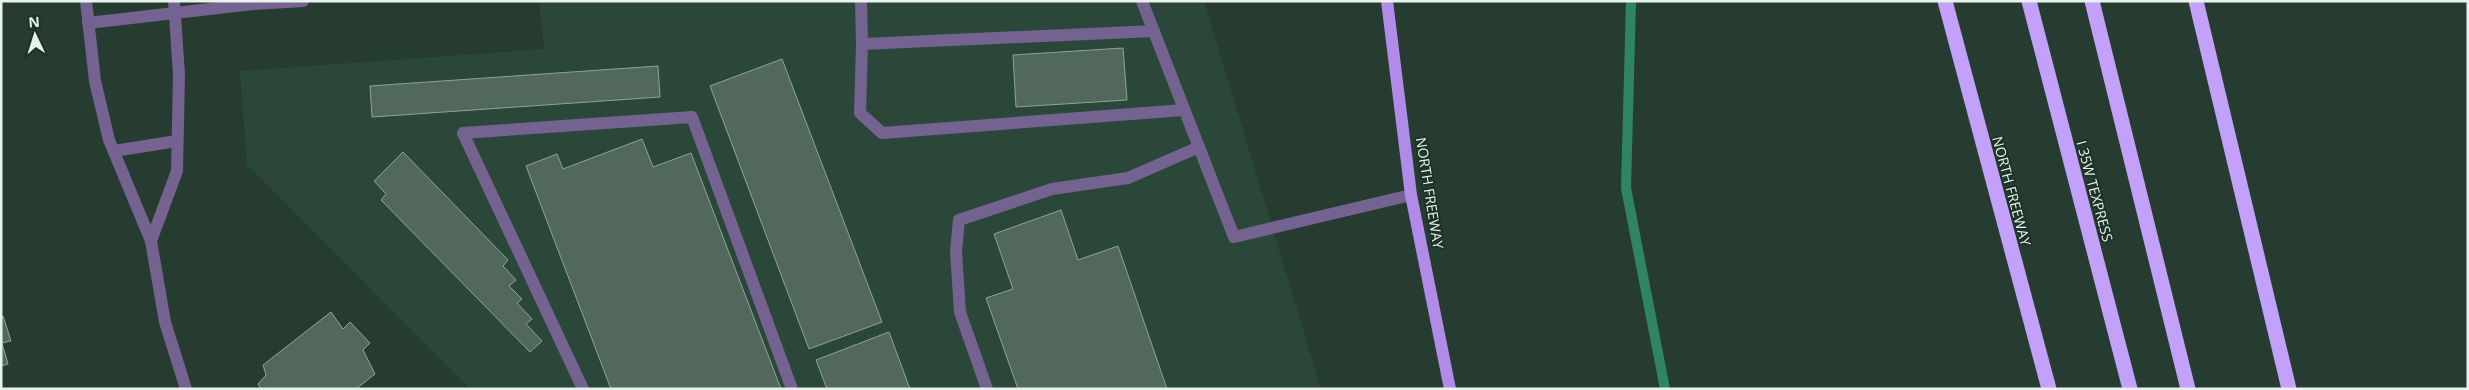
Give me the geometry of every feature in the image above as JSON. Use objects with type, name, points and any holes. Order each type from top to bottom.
[{"type":"highway","name":"NORTH FREEWAY","points":[[1945,1],[2049,389]]},
{"type":"highway","name":"I 35W TEXPRESS","points":[[2030,1],[2130,389]]},
{"type":"highway","points":[[2092,1],[2188,389]]},
{"type":"highway","points":[[2196,1],[2289,389]]},
{"type":"main road","name":"NORTH FREEWAY","points":[[1387,1],[1411,195],[1450,389]]},
{"type":"street","points":[[86,1],[95,81],[114,151],[152,241],[165,322],[186,389]]},
{"type":"street","points":[[88,23],[174,8],[303,1]]},
{"type":"street","points":[[861,1],[860,113],[882,133],[1184,110]]},
{"type":"street","points":[[1142,1],[1234,237],[1411,195]]},
{"type":"street","points":[[152,241],[177,171],[179,75],[174,8]]},
{"type":"street","points":[[862,44],[1154,31]]},
{"type":"street","points":[[583,389],[463,133],[692,117],[792,389]]},
{"type":"street","points":[[114,151],[178,141]]},
{"type":"street","points":[[988,389],[960,312],[956,252],[959,220],[1052,189],[1128,178],[1199,147]]},
{"type":"shaded area","points":[[539,1],[1204,1],[1321,389],[470,389],[247,165],[240,71],[544,49]]},
{"type":"building","points":[[1123,48],[1127,100],[1016,107],[1013,55]]},
{"type":"building","points":[[782,59],[882,322],[809,349],[710,86]]},
{"type":"building","points":[[658,66],[660,97],[372,117],[370,86]]},
{"type":"building","points":[[642,139],[653,167],[691,153],[781,389],[611,389],[526,166],[557,154],[563,169]]},
{"type":"building","points":[[403,152],[508,260],[503,266],[516,280],[509,286],[522,299],[517,303],[532,319],[526,324],[542,341],[530,352],[381,200],[386,194],[374,181]]},
{"type":"building","points":[[1061,210],[1078,260],[1118,246],[1167,389],[1018,389],[986,298],[1013,289],[994,234]]},
{"type":"building","points":[[331,312],[343,329],[350,322],[370,343],[363,350],[375,374],[356,389],[261,389],[258,384],[266,375],[263,365]]},
{"type":"building","points":[[3,316],[11,341],[2,343],[8,364],[1,366],[1,317]]},
{"type":"building","points":[[889,332],[910,389],[827,389],[816,360]]},
{"type":"waterway","points":[[1631,1],[1626,188],[1665,389]]}]
